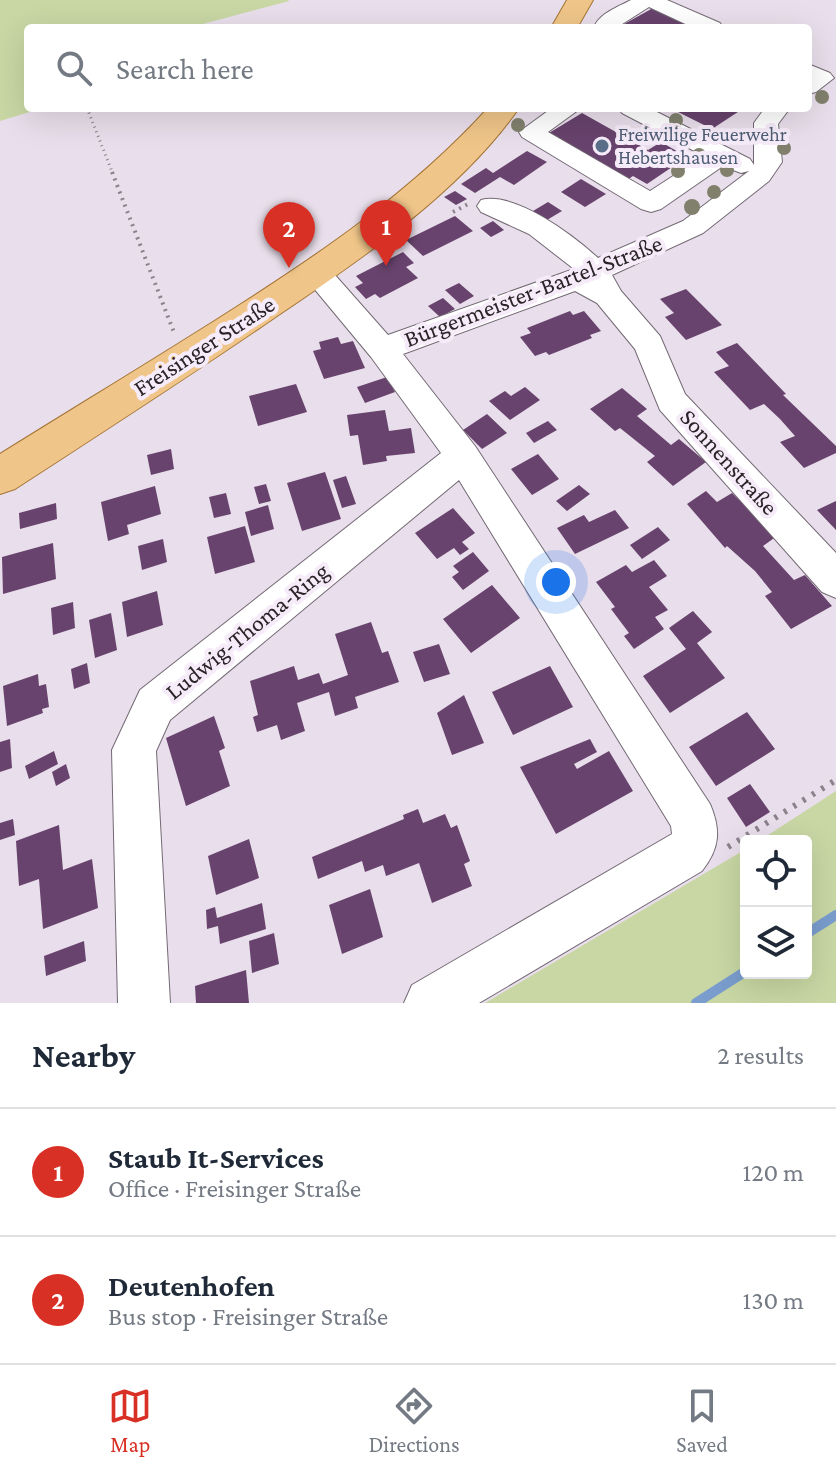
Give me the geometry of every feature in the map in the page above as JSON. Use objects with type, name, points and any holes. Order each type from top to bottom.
[{"type":"main road","points":[[566,24],[580,0]]},
{"type":"main road","name":"Freisinger Straße","points":[[0,476],[187,358],[387,223],[475,144],[501,112]]},
{"type":"street","points":[[606,24],[648,0],[703,24]]},
{"type":"street","points":[[812,73],[822,78],[812,84]]},
{"type":"street","points":[[563,112],[531,132],[651,203],[722,155]]},
{"type":"street","points":[[638,112],[760,175],[769,162],[766,123],[773,112]]},
{"type":"street","name":"Bürgermeister-Bartel-Straße","points":[[382,349],[593,282],[693,227],[760,175]]},
{"type":"street","name":"Sonnenstraße","points":[[491,206],[507,210],[568,248],[593,282],[649,344],[672,401],[836,580]]},
{"type":"street","points":[[317,273],[382,349],[463,456],[694,820],[695,842],[685,854],[430,1003]]},
{"type":"street","name":"Ludwig-Thoma-Ring","points":[[144,1003],[134,750],[155,705],[463,456]]},
{"type":"path","points":[[89,112],[175,337],[187,358]]},
{"type":"path","points":[[695,842],[725,849],[836,780]]},
{"type":"green space","points":[[0,0],[289,1],[203,24],[24,24],[24,112],[30,112],[0,121]]},
{"type":"green space","points":[[836,791],[836,1003],[485,1003],[740,853],[740,979],[812,979],[812,835],[768,835]]},
{"type":"building","points":[[653,8],[687,24],[624,24]]},
{"type":"building","points":[[678,112],[738,112],[712,129]]},
{"type":"building","name":"Freiwilige Feuerwehr Hebertshausen","points":[[582,113],[648,150],[661,142],[687,157],[647,184],[633,176],[624,182],[544,136]]},
{"type":"building","points":[[527,151],[547,162],[514,185],[500,177],[475,193],[461,184],[486,168],[493,173]]},
{"type":"building","points":[[581,179],[606,194],[585,207],[561,192]]},
{"type":"building","points":[[455,191],[467,199],[456,205],[444,197]]},
{"type":"building","points":[[548,202],[562,211],[547,220],[533,211]]},
{"type":"building","points":[[455,216],[473,231],[423,256],[406,240]]},
{"type":"building","points":[[493,221],[504,230],[491,237],[480,228]]},
{"type":"building","points":[[403,252],[414,263],[406,267],[418,278],[380,298],[375,294],[366,299],[355,287],[363,283],[356,276]]},
{"type":"building","points":[[459,283],[474,296],[460,304],[445,290]]},
{"type":"building","points":[[686,289],[722,325],[686,340],[665,317],[674,313],[660,299]]},
{"type":"building","points":[[443,298],[455,309],[440,317],[428,306]]},
{"type":"building","points":[[570,311],[573,315],[584,311],[601,331],[590,335],[592,338],[549,355],[546,352],[535,356],[520,337],[531,333],[527,328]]},
{"type":"building","points":[[338,337],[341,344],[353,341],[365,368],[324,379],[313,351],[321,349],[319,342]]},
{"type":"building","points":[[737,343],[786,394],[783,395],[836,446],[836,453],[804,468],[780,442],[795,436],[780,419],[764,404],[750,410],[714,372],[729,366],[716,352]]},
{"type":"building","points":[[387,377],[395,392],[365,403],[357,387]]},
{"type":"building","points":[[296,384],[307,412],[258,426],[249,396]]},
{"type":"building","points":[[525,387],[540,400],[510,420],[489,401],[505,391],[511,396]]},
{"type":"building","points":[[622,388],[647,409],[637,416],[671,445],[679,439],[706,462],[673,486],[647,462],[655,456],[620,428],[615,431],[590,409]]},
{"type":"building","points":[[385,410],[389,431],[411,428],[415,453],[386,456],[387,461],[363,465],[358,435],[350,436],[347,415]]},
{"type":"building","points":[[487,414],[507,433],[482,449],[463,430]]},
{"type":"building","points":[[548,421],[557,430],[534,443],[526,433]]},
{"type":"building","points":[[171,449],[174,469],[151,475],[147,455]]},
{"type":"building","points":[[538,454],[559,479],[532,495],[511,469]]},
{"type":"building","points":[[325,472],[341,519],[302,531],[287,483]]},
{"type":"building","points":[[346,476],[356,504],[342,508],[333,480]]},
{"type":"building","points":[[266,484],[271,501],[259,504],[254,487]]},
{"type":"building","points":[[579,485],[590,494],[567,511],[556,501]]},
{"type":"building","points":[[155,486],[161,514],[127,525],[129,534],[108,541],[101,502]]},
{"type":"building","points":[[706,491],[717,502],[732,493],[777,536],[763,546],[794,580],[805,575],[832,606],[791,629],[765,596],[772,592],[755,571],[727,546],[725,548],[687,504]]},
{"type":"building","points":[[226,493],[231,514],[214,518],[209,497]]},
{"type":"building","points":[[836,501],[836,530],[817,510]]},
{"type":"building","points":[[56,503],[57,519],[20,529],[19,513]]},
{"type":"building","points":[[268,505],[274,529],[251,536],[245,512]]},
{"type":"building","points":[[453,508],[475,533],[462,542],[469,549],[460,555],[454,548],[437,559],[415,533]]},
{"type":"building","points":[[615,510],[629,528],[575,554],[557,528],[584,515],[589,522]]},
{"type":"building","points":[[245,526],[255,562],[215,574],[207,537]]},
{"type":"building","points":[[658,527],[670,540],[642,559],[630,545]]},
{"type":"building","points":[[163,539],[167,562],[142,570],[138,546]]},
{"type":"building","points":[[53,543],[56,579],[3,594],[2,557]]},
{"type":"building","points":[[473,552],[489,571],[463,590],[452,577],[459,572],[453,566]]},
{"type":"building","points":[[654,560],[667,576],[649,587],[668,610],[655,617],[664,629],[634,649],[624,636],[629,633],[611,609],[615,607],[596,582],[626,565],[632,572]]},
{"type":"building","points":[[492,585],[520,618],[471,653],[443,619]]},
{"type":"building","points":[[157,591],[163,625],[127,637],[122,602]]},
{"type":"building","points":[[73,602],[75,628],[53,635],[51,608]]},
{"type":"building","points":[[693,611],[712,632],[697,643],[725,678],[670,713],[643,676],[686,649],[669,628]]},
{"type":"building","points":[[111,613],[117,650],[95,658],[89,620]]},
{"type":"building","points":[[371,622],[382,653],[388,651],[399,682],[355,697],[358,708],[335,716],[329,692],[297,703],[305,731],[281,740],[277,725],[257,732],[253,717],[258,715],[250,681],[294,666],[298,680],[319,673],[323,684],[348,675],[335,634]]},
{"type":"building","points":[[439,644],[450,674],[424,682],[413,652]]},
{"type":"building","points":[[87,663],[90,683],[74,689],[71,669]]},
{"type":"building","points":[[550,666],[573,707],[513,735],[492,692]]},
{"type":"building","points":[[38,674],[39,686],[46,684],[49,707],[42,709],[43,713],[7,726],[3,686]]},
{"type":"building","points":[[464,695],[484,743],[452,755],[437,713]]},
{"type":"building","points":[[747,712],[775,749],[716,786],[689,747]]},
{"type":"building","points":[[214,716],[225,748],[219,751],[230,786],[186,806],[166,738]]},
{"type":"building","points":[[10,739],[12,768],[0,772],[0,742]]},
{"type":"building","points":[[590,739],[597,752],[574,764],[577,769],[609,751],[633,791],[556,834],[520,767]]},
{"type":"building","points":[[54,751],[58,764],[29,779],[25,766]]},
{"type":"building","points":[[66,764],[70,778],[56,786],[52,772]]},
{"type":"building","points":[[750,784],[770,812],[746,827],[727,798]]},
{"type":"building","points":[[418,809],[423,823],[445,814],[451,828],[457,825],[470,861],[464,864],[472,886],[432,903],[419,863],[386,876],[383,865],[365,872],[362,861],[318,879],[312,857],[404,819],[403,815]]},
{"type":"building","points":[[13,819],[15,835],[0,840],[0,823]]},
{"type":"building","points":[[59,825],[63,870],[92,859],[98,908],[43,929],[39,879],[19,886],[16,841]]},
{"type":"building","points":[[249,839],[259,878],[216,895],[208,856]]},
{"type":"building","points":[[370,889],[383,937],[342,954],[329,905]]},
{"type":"building","points":[[262,903],[266,929],[220,944],[218,926],[207,929],[206,910],[215,907],[217,918]]},
{"type":"building","points":[[274,933],[279,964],[252,973],[249,941]]},
{"type":"building","points":[[84,941],[86,961],[46,976],[44,956]]},
{"type":"building","points":[[246,970],[249,1003],[196,1003],[195,986]]},
{"type":"waterway","points":[[812,930],[836,915]]},
{"type":"waterway","points":[[696,1003],[740,975]]},
{"type":"place","name":"Freiwilige Feuerwehr Hebertshausen","points":[[602,146]]},
{"type":"place","name":"Staub It-Services","points":[[386,266]]},
{"type":"place","name":"Deutenhofen","points":[[289,268]]}]
